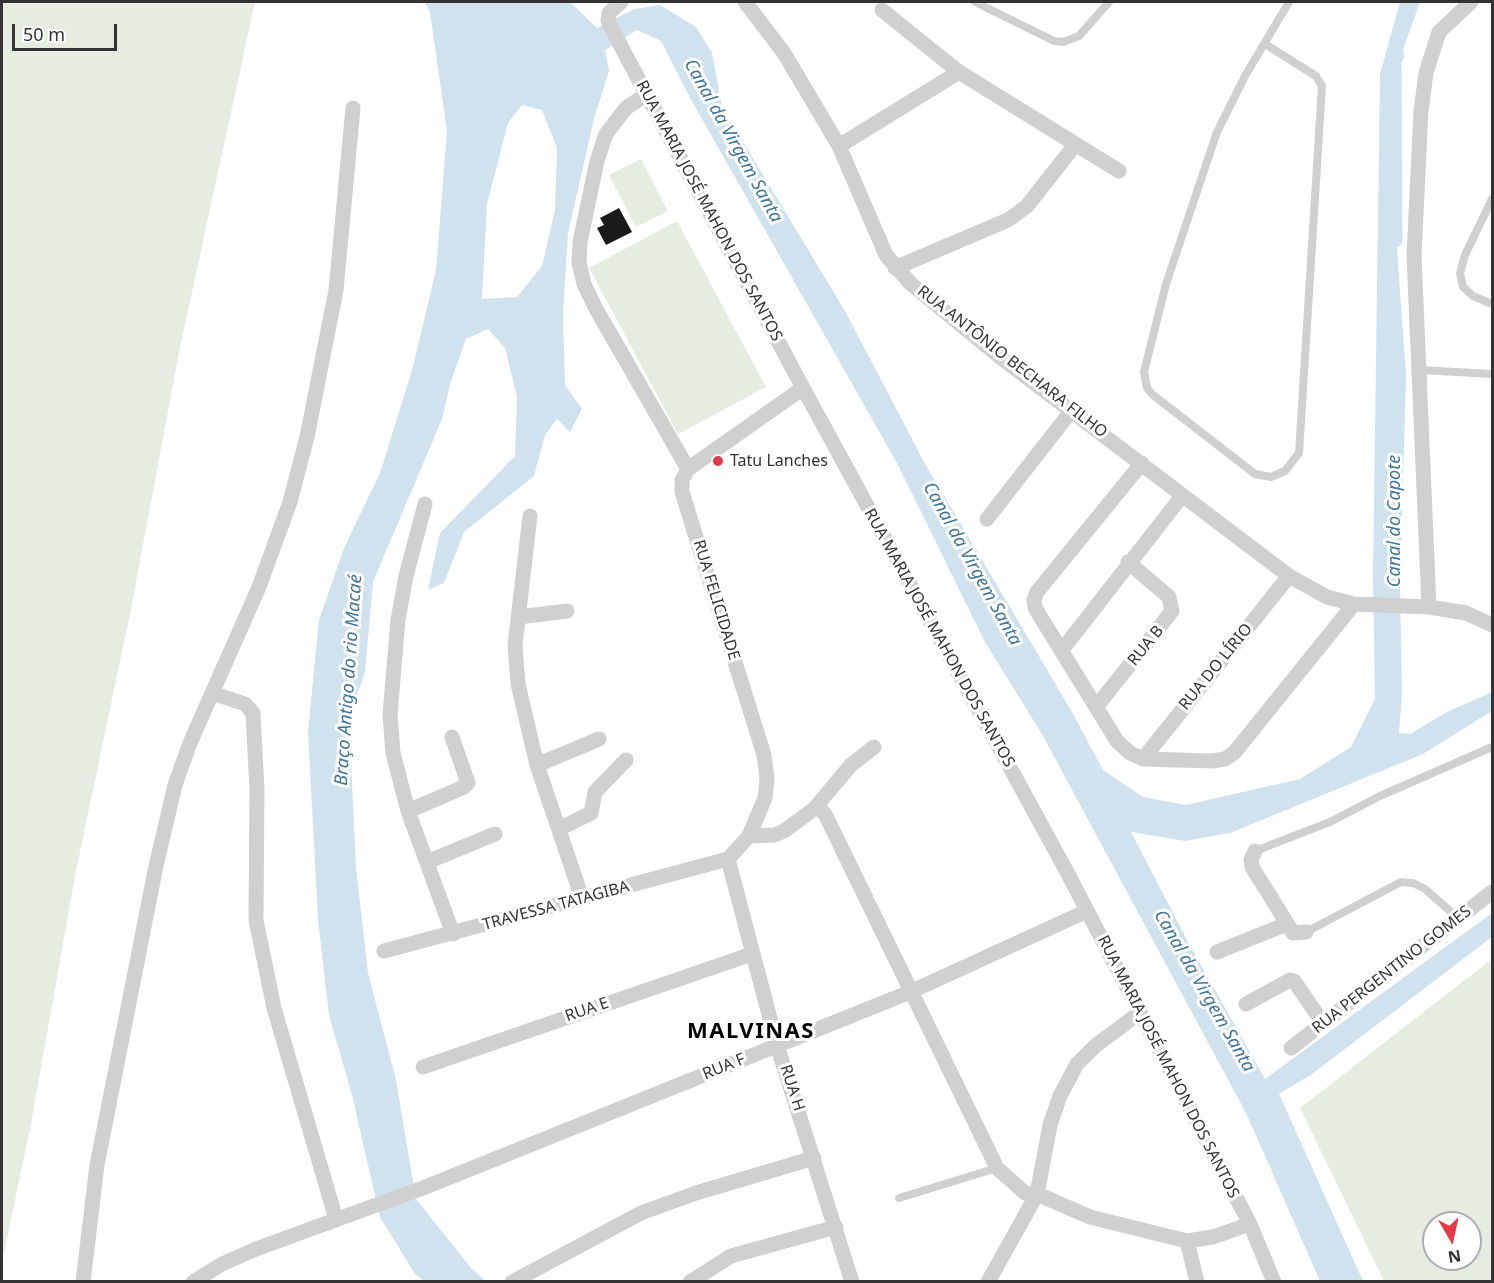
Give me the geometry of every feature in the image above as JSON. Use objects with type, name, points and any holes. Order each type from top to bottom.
[{"type":"street","name":"RUA MARIA JOSÉ MAHON DOS SANTOS","points":[[621,2],[609,13],[608,21],[802,387],[1087,911],[1138,1014],[1250,1224],[1274,1281]]},
{"type":"street","name":"RUA ANTÔNIO BECHARA FILHO","points":[[746,2],[784,53],[839,146],[886,255],[910,283],[1000,357],[1289,576],[1327,597],[1354,604],[1422,607],[1466,613],[1492,625]]},
{"type":"street","points":[[1422,607],[1421,370],[1414,255],[1418,152],[1424,83],[1432,48],[1439,32],[1471,2]]},
{"type":"street","points":[[882,10],[959,72],[1119,171]]},
{"type":"street","points":[[839,146],[959,72]]},
{"type":"street","points":[[646,94],[626,108],[606,134],[590,196],[580,242],[579,263],[584,284],[595,307],[687,470],[802,387]]},
{"type":"street","points":[[83,1281],[97,1165],[156,866],[176,785],[190,743],[259,587],[290,502],[307,437],[336,291],[353,108]]},
{"type":"street","points":[[895,268],[1008,220],[1027,206],[1075,145]]},
{"type":"street","points":[[987,519],[1072,410]]},
{"type":"street","points":[[1142,463],[1037,592],[1035,608],[1117,741],[1130,753],[1143,759],[1212,761],[1225,759],[1234,753],[1354,604]]},
{"type":"street","name":"RUA FELICIDADE","points":[[687,470],[682,480],[682,492],[764,755],[767,779],[765,798],[749,836],[728,859]]},
{"type":"street","points":[[1062,650],[1128,562],[1182,496]]},
{"type":"street","points":[[425,504],[406,576],[398,620],[390,715],[393,753],[408,811],[453,934]]},
{"type":"street","points":[[530,516],[515,645],[518,684],[537,765],[582,898]]},
{"type":"street","name":"RUA B","points":[[1097,706],[1172,611],[1169,597],[1128,562]]},
{"type":"street","name":"RUA DO LÍRIO","points":[[1143,759],[1289,576]]},
{"type":"street","points":[[519,617],[567,610]]},
{"type":"street","points":[[212,693],[245,704],[253,713],[257,790],[256,920],[274,1008],[336,1220]]},
{"type":"street","points":[[408,811],[464,787],[468,783],[452,737]]},
{"type":"street","points":[[537,765],[599,739]]},
{"type":"street","points":[[749,836],[775,835],[784,831],[814,809],[851,765],[874,747]]},
{"type":"street","points":[[559,829],[591,813],[594,792],[626,759]]},
{"type":"street","points":[[814,809],[820,809],[825,814],[997,1168],[1025,1193],[1036,1194],[1090,1217],[1187,1241],[1213,1237],[1250,1224]]},
{"type":"street","points":[[427,862],[495,834]]},
{"type":"street","points":[[1255,851],[1251,860],[1252,867],[1287,924],[1293,933],[1306,932]]},
{"type":"street","name":"TRAVESSA TATAGIBA","points":[[384,951],[728,859]]},
{"type":"street","name":"RUA H","points":[[728,859],[777,1045],[836,1227],[847,1280]]},
{"type":"street","name":"RUA PERGENTINO GOMES","points":[[1291,1048],[1459,920],[1492,892]]},
{"type":"street","name":"RUA F","points":[[194,1281],[256,1249],[423,1188],[910,992],[1087,911]]},
{"type":"street","points":[[1217,952],[1287,924]]},
{"type":"street","name":"RUA E","points":[[423,1067],[752,954]]},
{"type":"street","points":[[1246,1004],[1290,980],[1294,981],[1323,1023]]},
{"type":"street","points":[[988,1281],[1036,1194],[1050,1125],[1060,1096],[1077,1065],[1095,1046],[1138,1014]]},
{"type":"street","points":[[512,1281],[641,1213],[696,1193],[814,1158]]},
{"type":"street","points":[[690,1281],[731,1256],[836,1227]]},
{"type":"street","points":[[1187,1241],[1197,1281]]},
{"type":"lane","points":[[975,2],[1054,41],[1063,42],[1079,36],[1109,2]]},
{"type":"lane","points":[[1264,44],[1316,76],[1322,86],[1299,453],[1285,471],[1271,477],[1255,474],[1153,395],[1147,388],[1144,372],[1166,284],[1217,132],[1264,44],[1289,2]]},
{"type":"lane","points":[[1492,200],[1465,255],[1460,273],[1463,287],[1473,296],[1492,304]]},
{"type":"lane","points":[[1421,370],[1492,374]]},
{"type":"lane","points":[[1255,851],[1330,822],[1380,796],[1492,747]]},
{"type":"lane","points":[[1306,932],[1401,882],[1413,883],[1425,889],[1459,920]]},
{"type":"lane","points":[[899,1197],[997,1168]]},
{"type":"shaded area","points":[[2,2],[255,2],[179,352],[131,609],[76,871],[30,1129],[2,1262]]},
{"type":"shaded area","points":[[641,159],[668,211],[636,227],[609,175]]},
{"type":"shaded area","points":[[677,221],[766,387],[678,434],[589,268]]},
{"type":"shaded area","points":[[1492,959],[1492,1281],[1384,1281],[1300,1108]]},
{"type":"water","points":[[425,2],[570,2],[597,28],[634,9],[660,5],[696,27],[712,53],[722,107],[845,311],[924,462],[1072,712],[1103,770],[1143,797],[1186,805],[1300,779],[1351,747],[1375,699],[1373,574],[1380,74],[1400,2],[1420,2],[1393,78],[1394,207],[1406,375],[1400,587],[1402,693],[1399,733],[1410,734],[1447,712],[1492,692],[1492,711],[1423,754],[1230,833],[1185,841],[1131,832],[1188,942],[1265,1079],[1492,913],[1492,937],[1312,1074],[1279,1094],[1363,1281],[1320,1281],[1246,1113],[1043,736],[985,642],[897,463],[689,96],[661,41],[637,30],[605,50],[609,71],[594,119],[568,233],[563,313],[565,385],[582,409],[570,432],[557,419],[545,435],[534,476],[464,532],[444,583],[428,590],[440,533],[515,456],[517,397],[505,348],[488,329],[466,339],[450,384],[442,419],[373,582],[365,672],[349,719],[356,868],[368,973],[396,1080],[416,1199],[471,1268],[486,1281],[424,1281],[415,1274],[380,1217],[352,1095],[329,1015],[318,919],[308,732],[319,620],[344,548],[380,473],[413,367],[436,270],[447,131],[430,12]],"holes":[[[522,105],[542,110],[557,148],[555,210],[542,266],[517,297],[482,299],[487,204],[508,123]]]},
{"type":"building","points":[[619,208],[632,232],[606,245],[597,228],[604,225],[600,218]]},
{"type":"waterway","name":"Canal do Capote","points":[[1395,240],[1394,61],[1397,55]]},
{"type":"place","name":"Tatu Lanches","points":[[718,461]]},
{"type":"district","name":"MALVINAS","points":[[751,1032]]},
{"type":"water label","name":"Canal da Virgem Santa","points":[[733,141]]},
{"type":"water label","name":"Canal da Virgem Santa","points":[[972,564]]},
{"type":"water label","name":"Braço Antigo do rio Macaé","points":[[349,680]]},
{"type":"water label","name":"Canal da Virgem Santa","points":[[1204,991]]}]
